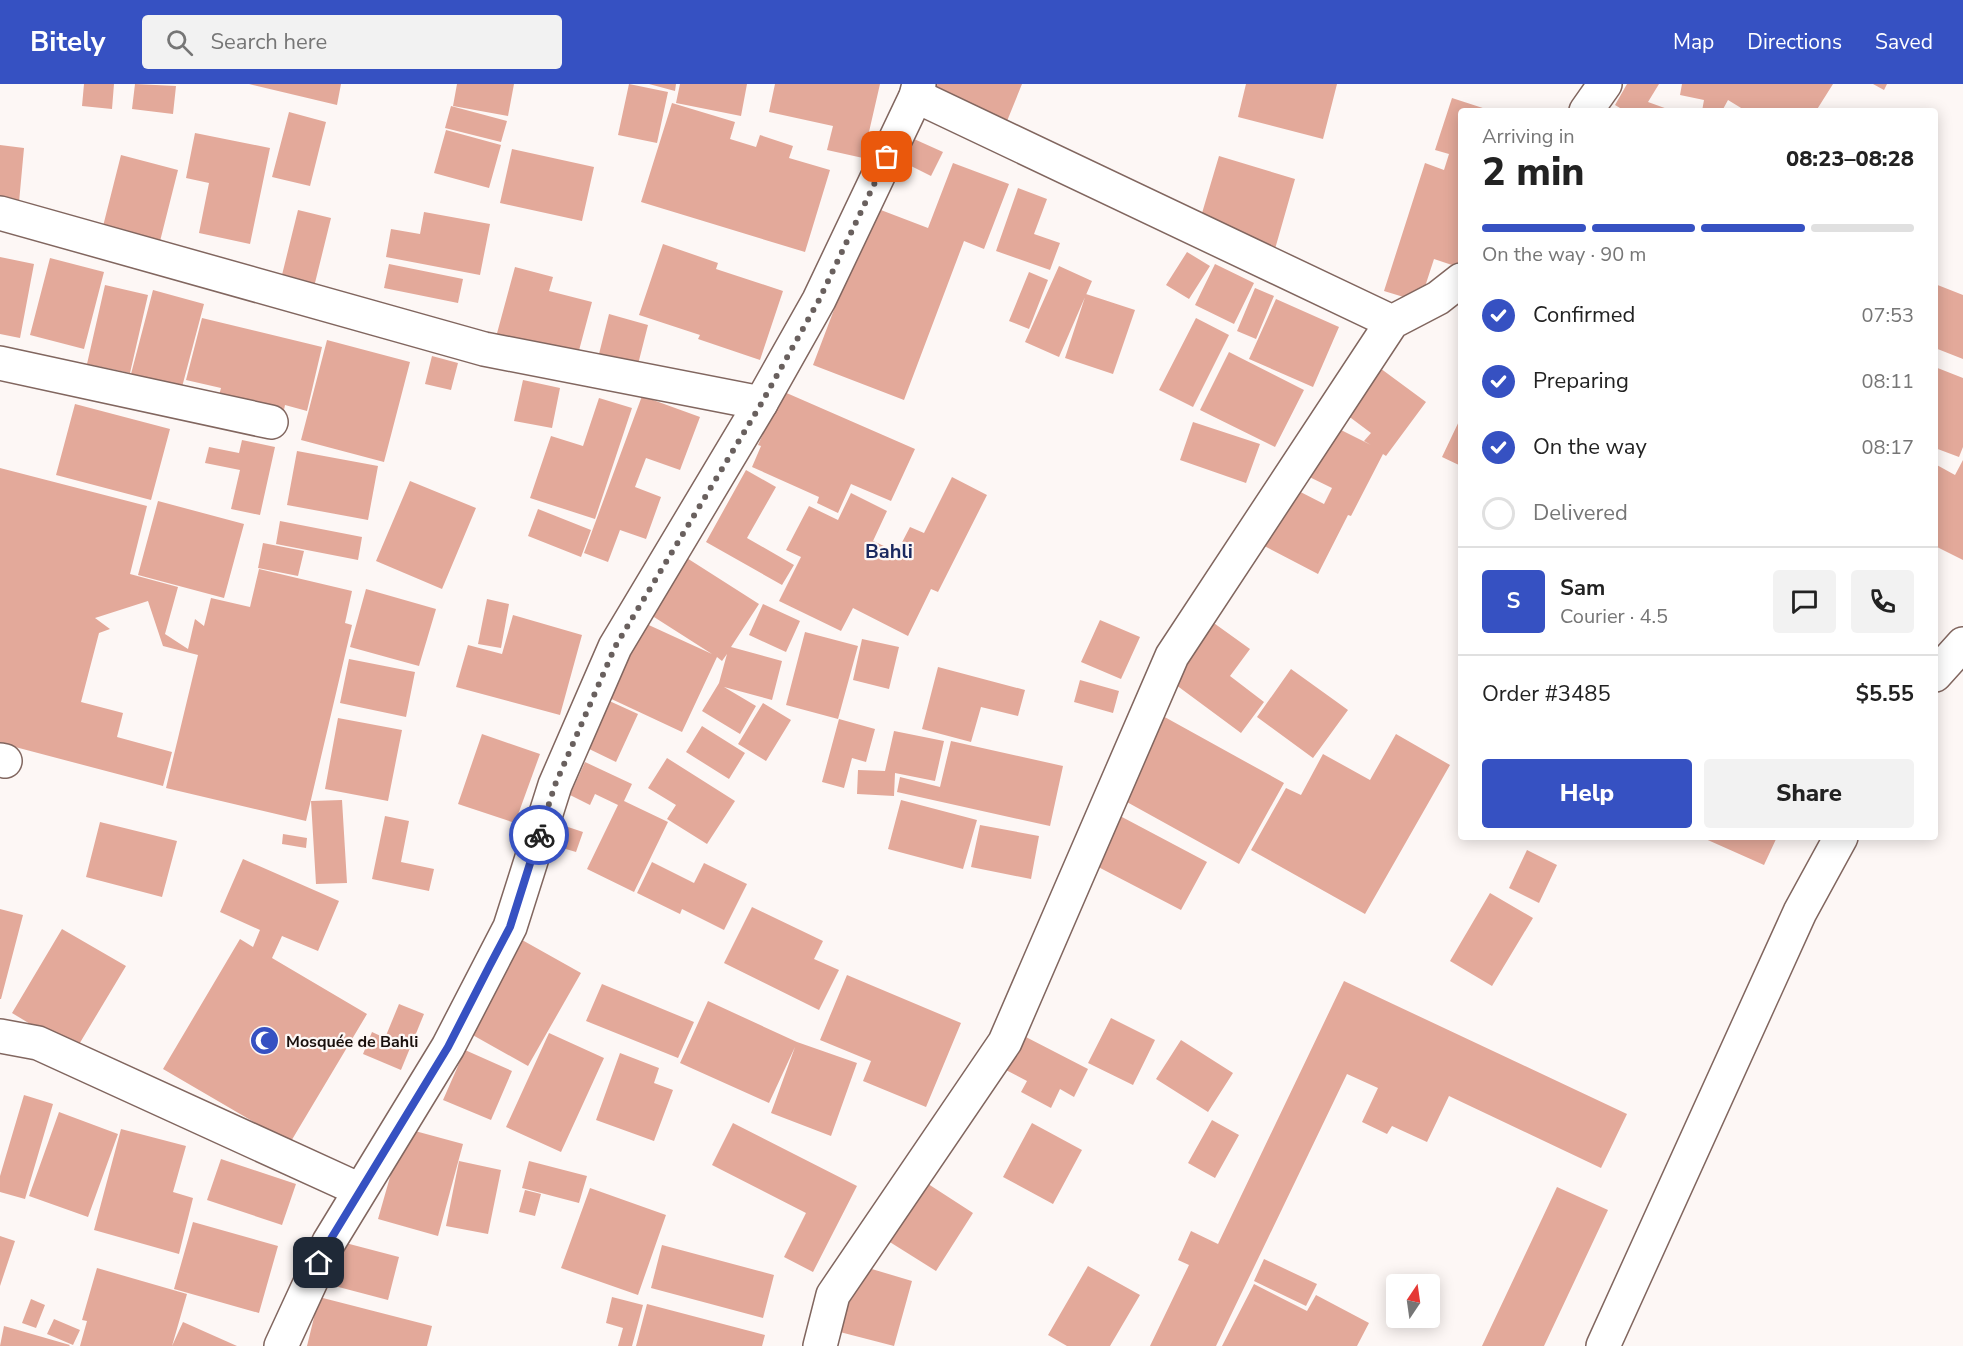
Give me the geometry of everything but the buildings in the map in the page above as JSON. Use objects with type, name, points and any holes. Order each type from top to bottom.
[{"type":"street","points":[[1588,108],[1605,84]]},
{"type":"street","points":[[281,1346],[329,1242],[448,1047],[510,927],[555,785],[615,647],[761,404],[819,300],[918,90],[1392,322]]},
{"type":"street","points":[[0,213],[484,349],[761,404]]},
{"type":"street","points":[[820,1346],[833,1295],[1005,1042],[1172,656],[1392,322],[1438,298],[1458,281]]},
{"type":"street","points":[[0,363],[271,422]]},
{"type":"street","points":[[1938,672],[1963,644]]},
{"type":"street","points":[[1603,1346],[1800,912],[1839,840]]},
{"type":"street","points":[[0,1036],[38,1043],[360,1190]]},
{"type":"way so far","points":[[539,835],[555,785],[615,647],[761,404],[819,300],[887,157]]},
{"type":"place","name":"Mosquée de Bahli","points":[[265,1041]]},
{"type":"district","name":"Bahli","points":[[889,551]]},
{"type":"route","points":[[319,1263],[329,1242],[448,1047],[510,927],[539,835]]}]
